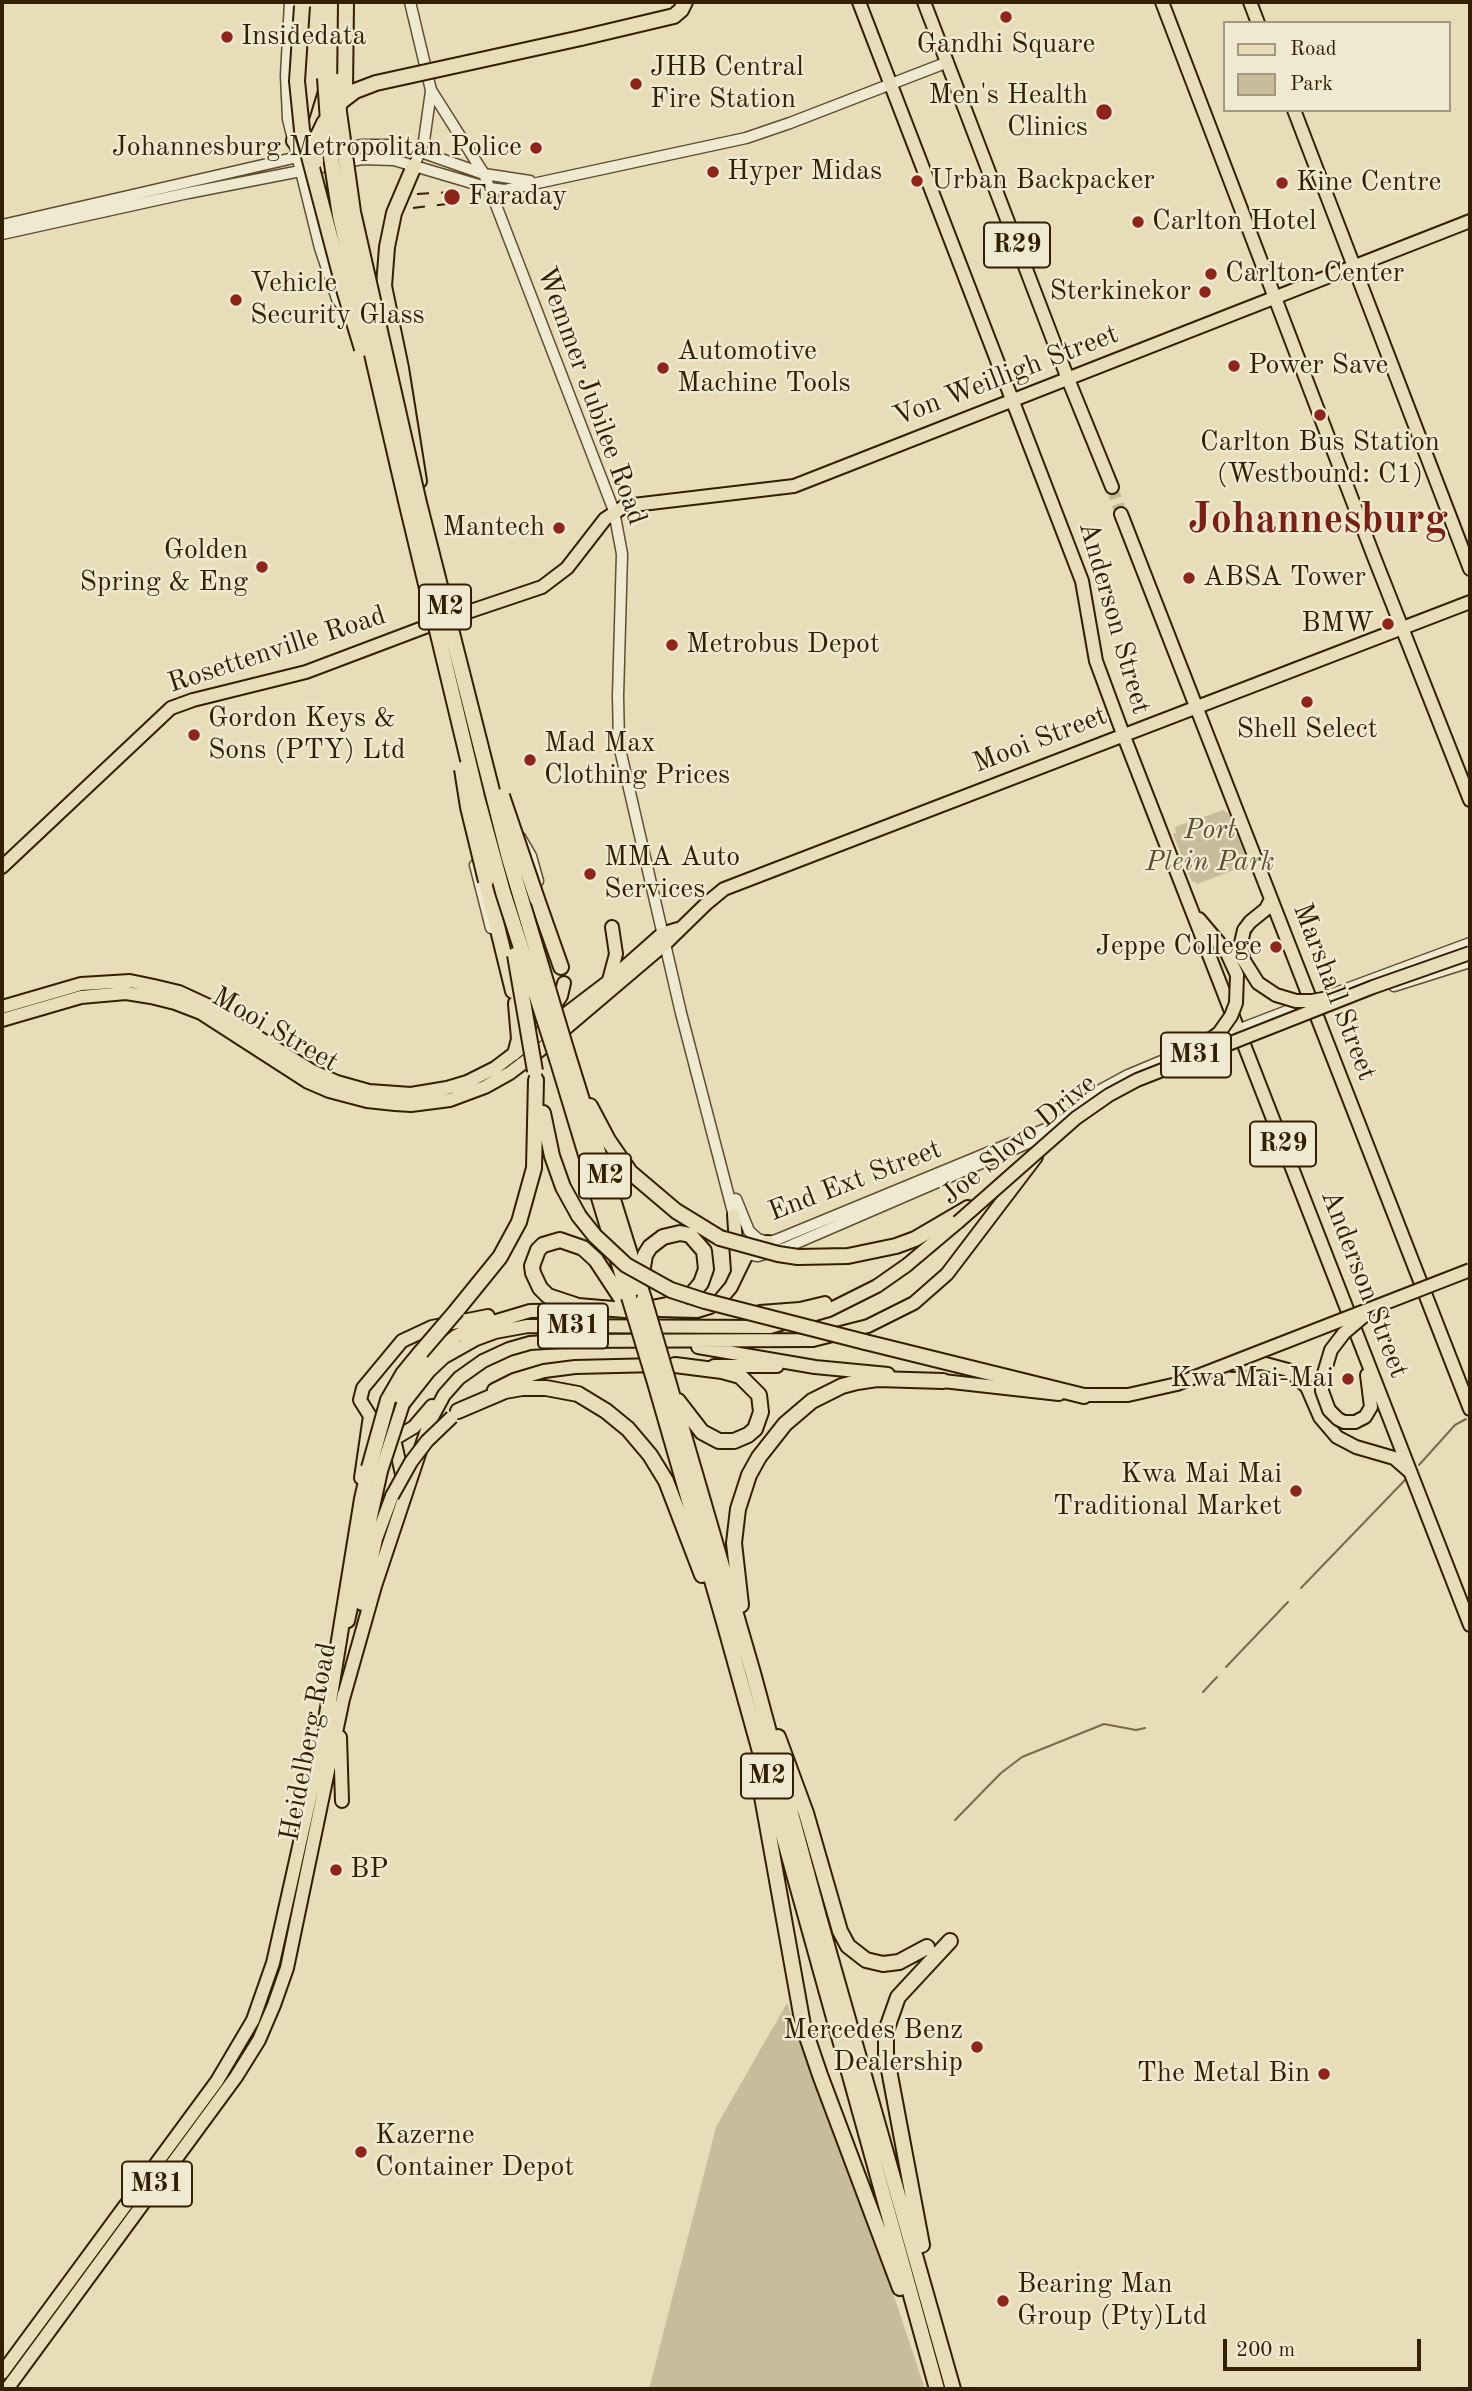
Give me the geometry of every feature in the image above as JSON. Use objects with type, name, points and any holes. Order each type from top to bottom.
[{"type":"highway","name":"M2","points":[[323,2],[327,113],[340,216],[465,713],[661,1387],[690,1506],[753,1698],[848,2042],[937,2389]]},
{"type":"highway","name":"M2","points":[[337,2],[337,81],[344,157],[413,502]]},
{"type":"highway","points":[[344,157],[346,2]]},
{"type":"highway","points":[[321,200],[315,142],[331,113],[351,93],[376,83],[674,16],[681,10],[684,2]]},
{"type":"highway","points":[[301,3],[298,103],[309,159],[345,293],[413,502]]},
{"type":"highway","points":[[294,141],[310,86],[311,27],[301,3]]},
{"type":"highway","points":[[413,502],[414,441],[384,286],[387,247],[396,209],[417,159]]},
{"type":"highway","name":"M2","points":[[465,713],[477,797],[503,892],[564,1057]]},
{"type":"highway","points":[[465,713],[462,768],[468,807],[514,1000]]},
{"type":"highway","points":[[465,713],[537,899],[563,977]]},
{"type":"highway","points":[[503,892],[552,1156],[563,1187],[579,1216],[595,1236],[626,1265],[671,1290],[705,1301],[1084,1396]]},
{"type":"highway","points":[[564,1057],[608,1140],[630,1172],[676,1212],[720,1238],[750,1247],[798,1257],[848,1256],[876,1251],[915,1239],[943,1224],[998,1187]]},
{"type":"highway","points":[[331,1719],[362,1499],[375,1469],[403,1374],[500,1257],[519,1222],[534,1168],[535,1075]]},
{"type":"highway","points":[[634,1301],[596,1260],[570,1241],[560,1240],[543,1245],[533,1258],[535,1281],[548,1296],[578,1306],[634,1301],[667,1306],[691,1295],[701,1283],[706,1269],[706,1260],[699,1244],[690,1235],[670,1234],[655,1242],[645,1255],[634,1301]]},
{"type":"highway","points":[[661,1387],[702,1432],[719,1441],[734,1441],[755,1429],[761,1412],[759,1395],[740,1376],[675,1365]]},
{"type":"highway","points":[[746,1676],[734,1544],[736,1518],[749,1475],[772,1439],[812,1401],[842,1387],[877,1379],[943,1381]]},
{"type":"highway","points":[[455,1414],[487,1398],[522,1388],[562,1389],[578,1394],[628,1429],[666,1481],[690,1506],[746,1676]]},
{"type":"highway","points":[[753,1698],[793,1772],[840,1931],[853,1952],[872,1962],[895,1963],[927,1947]]},
{"type":"highway","points":[[753,1698],[801,2014],[813,2056],[930,2364]]},
{"type":"highway","points":[[934,2323],[886,2043],[887,2024],[898,1997],[950,1941]]},
{"type":"highway","name":"M2","points":[[848,2042],[953,2389]]},
{"type":"main road","name":"Anderson Street","points":[[859,2],[1082,581],[1096,661],[1123,734],[1470,1625]]},
{"type":"main road","name":"R29","points":[[924,2],[1112,487]]},
{"type":"main road","points":[[1162,2],[1470,800]]},
{"type":"main road","points":[[1250,2],[1257,21]]},
{"type":"main road","points":[[1295,112],[1470,569]]},
{"type":"main road","name":"Von Weilligh Street","points":[[614,511],[637,503],[794,486],[1470,221]]},
{"type":"main road","name":"Rosettenville Road","points":[[2,867],[171,708],[306,672],[441,621],[550,584],[567,568],[614,511]]},
{"type":"main road","name":"Marshall Street","points":[[1121,514],[1470,1409]]},
{"type":"main road","name":"Mooi Street","points":[[2,1020],[62,1002],[107,993],[126,993],[163,999],[201,1013],[318,1087],[367,1101],[395,1104],[430,1103],[468,1094],[510,1073],[571,1010],[679,929],[724,889],[1470,602]]},
{"type":"main road","points":[[1271,899],[1266,909],[1244,930],[1241,951],[1247,967],[1258,983],[1276,995],[1312,1002],[1373,987]]},
{"type":"main road","points":[[1169,1066],[1219,1033],[1231,1016],[1237,996],[1237,975],[1226,951],[1195,915]]},
{"type":"main road","points":[[609,981],[616,954],[612,927]]},
{"type":"main road","name":"Mooi Street","points":[[2,1007],[81,984],[130,981],[179,992],[207,1005],[324,1077],[369,1091],[396,1094],[426,1092],[467,1082],[495,1068],[513,1054],[535,1046],[568,1026],[664,939]]},
{"type":"main road","name":"Joe Slovo Drive","points":[[396,1402],[444,1357],[476,1339],[504,1330],[528,1326],[771,1327],[829,1310],[865,1293],[907,1265],[1090,1107],[1137,1080],[1373,987],[1470,953]]},
{"type":"main road","points":[[563,977],[577,991],[593,992]]},
{"type":"main road","points":[[514,1000],[524,1013],[530,1015],[552,1009],[561,996],[563,977]]},
{"type":"main road","points":[[563,977],[571,1010],[568,1026]]},
{"type":"main road","points":[[514,1000],[535,1046]]},
{"type":"main road","points":[[513,1054],[518,1040],[514,1000]]},
{"type":"main road","points":[[394,1439],[414,1427],[442,1392],[483,1360],[530,1343],[813,1340],[868,1326],[899,1312],[947,1274],[1005,1200],[1052,1133]]},
{"type":"main road","points":[[734,1214],[738,1272]]},
{"type":"main road","points":[[697,1311],[720,1300],[731,1287],[747,1254],[768,1242]]},
{"type":"main road","name":"M31","points":[[816,1367],[1084,1396],[1128,1395],[1177,1384],[1228,1366],[1470,1270]]},
{"type":"main road","points":[[394,1439],[388,1436],[361,1404],[362,1390],[402,1341],[432,1327],[496,1314],[634,1301],[723,1313],[781,1311],[865,1293]]},
{"type":"main road","points":[[1364,1352],[1371,1407],[1366,1417],[1355,1422],[1344,1422],[1329,1410],[1322,1391],[1324,1369],[1336,1342],[1375,1307]]},
{"type":"main road","points":[[396,1402],[423,1363],[456,1336],[491,1321],[530,1311]]},
{"type":"main road","points":[[651,1340],[816,1367]]},
{"type":"main road","points":[[1228,1366],[1262,1363],[1288,1370],[1307,1387],[1320,1417],[1337,1437],[1356,1447],[1389,1456],[1402,1463],[1413,1477]]},
{"type":"main road","name":"Heidelberg Road","points":[[2,2373],[235,2053],[257,2011],[273,1963],[331,1719],[343,1699],[376,1539],[392,1496],[419,1452],[455,1414],[484,1395],[544,1371],[575,1367],[675,1365],[816,1367]]},
{"type":"main road","points":[[343,1699],[375,1586],[430,1421],[444,1395],[459,1378]]},
{"type":"main road","points":[[342,1801],[331,1719],[370,1416]]},
{"type":"main road","points":[[394,1439],[405,1492]]},
{"type":"main road","name":"Heidelberg Road","points":[[7,2389],[248,2059],[267,2022],[293,1940],[331,1719]]},
{"type":"street","points":[[410,2],[431,90],[428,123],[417,159]]},
{"type":"street","points":[[301,3],[285,98],[294,141],[320,247],[337,299],[359,330],[379,372],[485,803],[477,828],[475,864],[496,951],[514,1000]]},
{"type":"street","points":[[2,225],[298,157],[379,144],[489,188],[505,190],[746,138],[947,62]]},
{"type":"street","name":"Wemmer Jubilee Road","points":[[431,90],[484,174],[614,511],[622,554],[618,735],[664,939]]},
{"type":"street","points":[[2,234],[188,193],[302,173],[362,159],[417,159],[484,174],[538,181]]},
{"type":"street","points":[[485,803],[526,845],[563,977]]},
{"type":"street","points":[[664,939],[716,1142]]},
{"type":"street","name":"End Ext Street","points":[[716,1142],[745,1227],[758,1239],[768,1242],[1050,1127],[1066,1118],[1095,1093],[1147,1066],[1470,943]]},
{"type":"street","name":"End Ext Street","points":[[716,1142],[747,1254],[763,1255],[785,1248],[1052,1133],[1138,1085],[1391,986],[1470,962]]},
{"type":"green space","name":"Port Plein Park","points":[[1223,810],[1229,814],[1247,860],[1244,862],[1245,866],[1197,884],[1192,882],[1173,834],[1176,833],[1175,827]]},
{"type":"green space","points":[[787,2003],[887,2275],[925,2389],[649,2389],[716,2127]]},
{"type":"waterway","points":[[1419,1465],[1455,1425],[1466,1419]]},
{"type":"waterway","points":[[1301,1588],[1406,1479]]},
{"type":"waterway","points":[[1226,1667],[1288,1602]]},
{"type":"waterway","points":[[1203,1692],[1217,1677]]},
{"type":"waterway","points":[[955,1820],[1001,1773],[1022,1757],[1104,1724],[1136,1730],[1145,1728]]},
{"type":"tunnel","points":[[1112,487],[1121,514]]},
{"type":"railway","points":[[417,194],[454,192]]},
{"type":"railway","points":[[413,208],[455,203]]},
{"type":"place","name":"Gandhi Square","points":[[1006,17]]},
{"type":"place","name":"Insidedata","points":[[227,37]]},
{"type":"place","name":"JHB Central Fire Station","points":[[636,84]]},
{"type":"place","name":"Men's Health Clinics","points":[[1104,112]]},
{"type":"place","name":"Johannesburg Metropolitan Police","points":[[536,148]]},
{"type":"place","name":"Hyper Midas","points":[[713,172]]},
{"type":"place","name":"Urban Backpacker","points":[[917,181]]},
{"type":"place","name":"Kine Centre","points":[[1282,183]]},
{"type":"place","name":"Faraday","points":[[452,197]]},
{"type":"place","name":"Carlton Hotel","points":[[1138,222]]},
{"type":"place","name":"Carlton Center","points":[[1211,274]]},
{"type":"place","name":"Sterkinekor","points":[[1205,292]]},
{"type":"place","name":"Vehicle Security Glass","points":[[236,300]]},
{"type":"place","name":"Power Save","points":[[1234,366]]},
{"type":"place","name":"Automotive Machine Tools","points":[[663,368]]},
{"type":"place","name":"Carlton Bus Station (Westbound: C1)","points":[[1320,415]]},
{"type":"place","name":"Mantech","points":[[559,528]]},
{"type":"place","name":"Golden Spring & Eng","points":[[262,567]]},
{"type":"place","name":"ABSA Tower","points":[[1189,578]]},
{"type":"place","name":"BMW","points":[[1388,624]]},
{"type":"place","name":"Metrobus Depot","points":[[672,645]]},
{"type":"place","name":"Shell Select","points":[[1307,702]]},
{"type":"place","name":"Gordon Keys & Sons (PTY) Ltd","points":[[194,735]]},
{"type":"place","name":"Mad Max Clothing Prices","points":[[530,760]]},
{"type":"place","name":"MMA Auto Services","points":[[590,874]]},
{"type":"place","name":"Jeppe College","points":[[1276,947]]},
{"type":"place","name":"Kwa Mai-Mai","points":[[1348,1379]]},
{"type":"place","name":"Kwa Mai Mai Traditional Market","points":[[1296,1491]]},
{"type":"place","name":"BP","points":[[336,1870]]},
{"type":"place","name":"Mercedes Benz Dealership","points":[[977,2047]]},
{"type":"place","name":"The Metal Bin","points":[[1324,2074]]},
{"type":"place","name":"Kazerne Container Depot","points":[[361,2152]]},
{"type":"place","name":"Bearing Man Group (Pty)Ltd","points":[[1003,2301]]},
{"type":"district","name":"Johannesburg","points":[[1318,521]]}]
